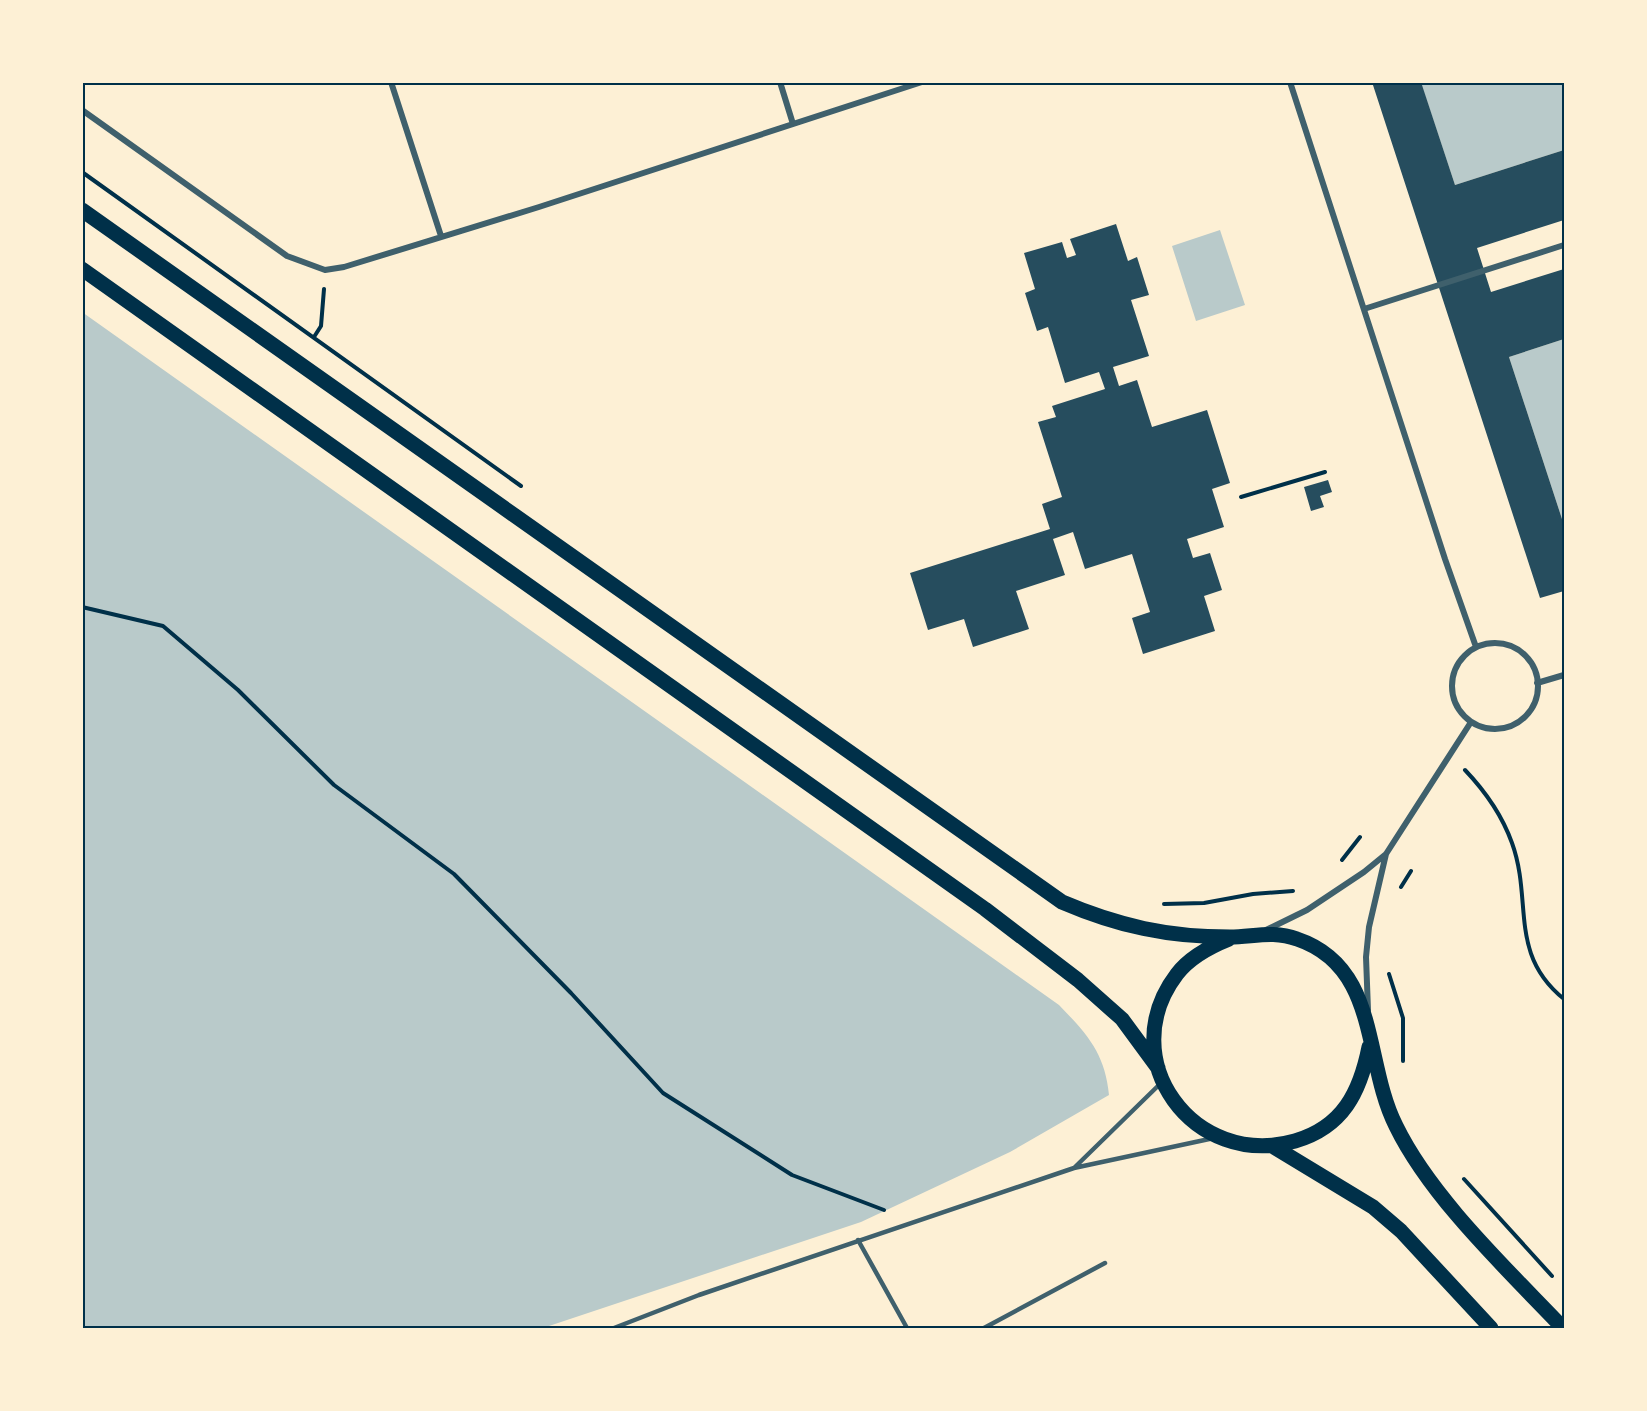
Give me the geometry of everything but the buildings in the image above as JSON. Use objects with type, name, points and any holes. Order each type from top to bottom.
[{"type":"main road","points":[[82,210],[1062,902],[1105,921],[1159,933],[1231,937],[1260,933],[1297,939],[1330,957],[1354,985],[1368,1019],[1370,1043],[1381,1089],[1396,1127],[1437,1189],[1563,1329]]},
{"type":"main road","points":[[82,268],[985,909],[1078,980],[1122,1019],[1183,1114],[1215,1137],[1244,1146],[1274,1147],[1311,1137],[1341,1114],[1362,1081],[1370,1043]]},
{"type":"main road","points":[[1160,1075],[1155,1035],[1161,1003],[1177,974],[1202,951],[1231,937]]},
{"type":"main road","points":[[1274,1147],[1373,1207],[1401,1231],[1491,1329]]},
{"type":"street","points":[[391,82],[441,236]]},
{"type":"street","points":[[780,82],[794,124]]},
{"type":"street","points":[[82,111],[287,256],[325,270],[344,267],[922,82]]},
{"type":"street","points":[[1290,82],[1441,548],[1476,647]]},
{"type":"street","points":[[1364,309],[1564,245]]},
{"type":"street","points":[[1503,644],[1516,649],[1527,658],[1538,682],[1537,696],[1531,709],[1511,726],[1497,729],[1471,722],[1455,702],[1452,689],[1457,664],[1476,647],[1503,644]]},
{"type":"street","points":[[1538,682],[1564,675]]},
{"type":"street","points":[[1260,933],[1307,910],[1364,872],[1386,854],[1471,722]]},
{"type":"street","points":[[1368,1019],[1366,957],[1369,927],[1386,854]]},
{"type":"lane","points":[[1074,1168],[1160,1075]]},
{"type":"lane","points":[[614,1329],[699,1295],[1074,1168],[1215,1137]]},
{"type":"lane","points":[[858,1240],[907,1329]]},
{"type":"lane","points":[[984,1329],[1105,1263]]},
{"type":"path","points":[[82,172],[527,490]]},
{"type":"path","points":[[314,337],[321,326],[325,270]]},
{"type":"path","points":[[1241,497],[1325,472]]},
{"type":"path","points":[[82,607],[163,626],[238,690],[334,785],[454,874],[571,993],[663,1093],[792,1175],[914,1221]]},
{"type":"path","points":[[1450,754],[1482,788],[1508,833],[1518,867],[1529,952],[1540,973],[1564,999]]},
{"type":"path","points":[[1338,864],[1360,837]]},
{"type":"path","points":[[1400,890],[1411,872]]},
{"type":"path","points":[[1154,903],[1204,903],[1253,894],[1278,894],[1302,888]]},
{"type":"path","points":[[1386,965],[1403,1017],[1406,1073]]},
{"type":"path","points":[[1460,1174],[1557,1282]]},
{"type":"shaded area","points":[[1421,83],[1564,83],[1564,150],[1455,185]]},
{"type":"shaded area","points":[[1220,230],[1245,305],[1196,321],[1172,246]]},
{"type":"shaded area","points":[[82,312],[1059,1005],[1093,1045],[1103,1067],[1109,1095],[1010,1152],[861,1222],[543,1328],[83,1328]]},
{"type":"shaded area","points":[[1564,339],[1564,518],[1562,519],[1509,357]]}]
